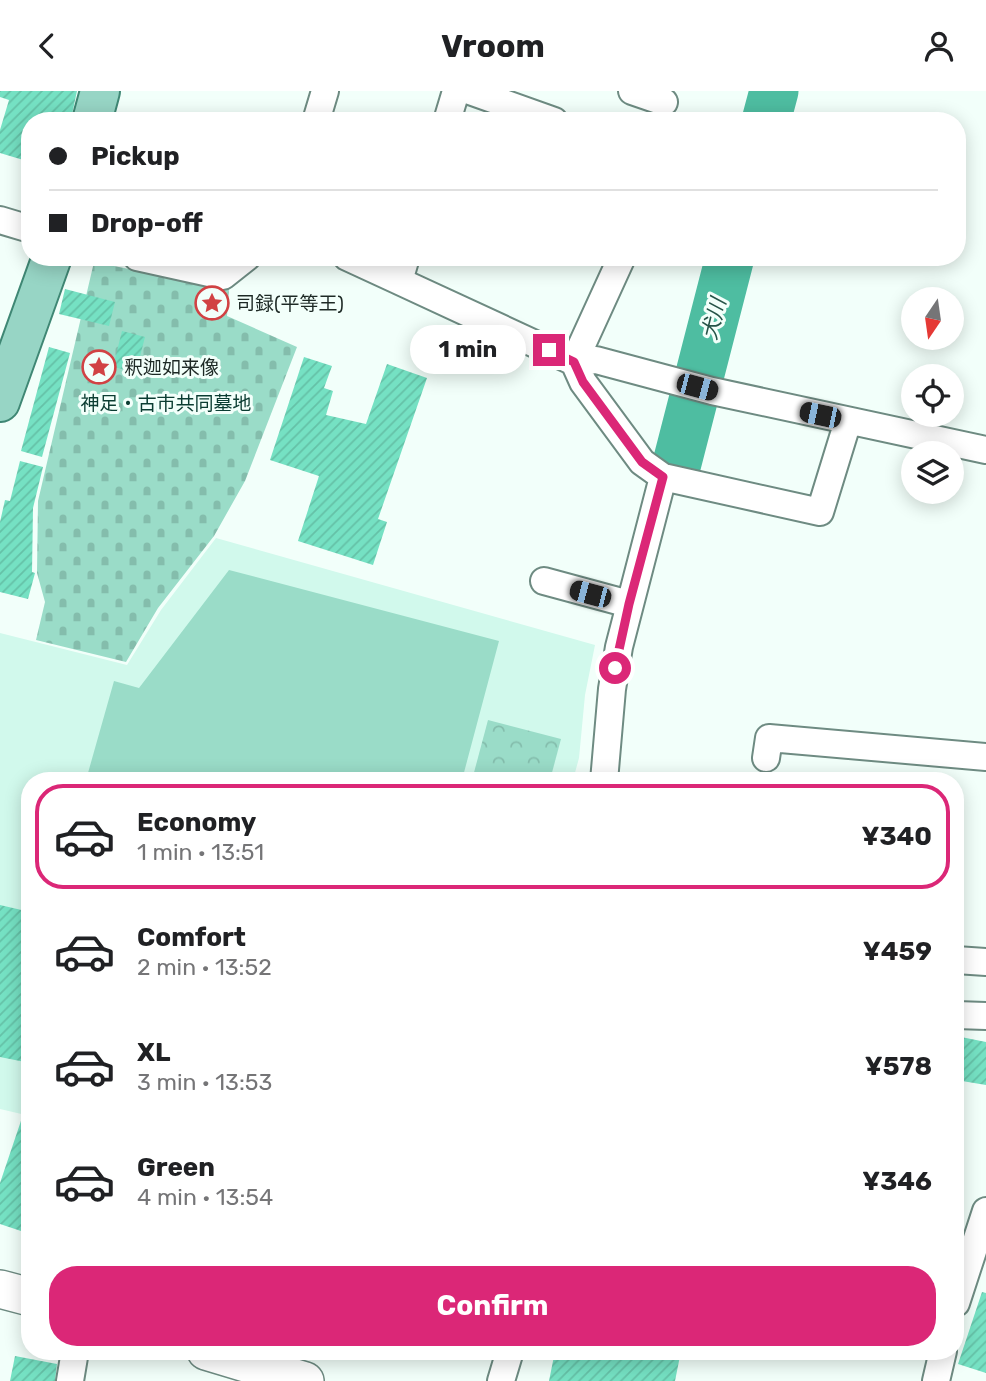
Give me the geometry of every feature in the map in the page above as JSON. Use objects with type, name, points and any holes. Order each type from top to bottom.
[{"type":"main road","points":[[94,112],[100,91]]},
{"type":"main road","points":[[0,402],[49,266]]},
{"type":"main road","points":[[0,1289],[21,1295]]},
{"type":"main road","points":[[236,1360],[305,1381]]},
{"type":"street","points":[[319,112],[325,91]]},
{"type":"street","points":[[450,112],[456,91]]},
{"type":"street","points":[[470,91],[529,112]]},
{"type":"street","points":[[632,91],[663,105]]},
{"type":"street","points":[[0,220],[21,226]]},
{"type":"street","points":[[178,266],[223,276],[236,266]]},
{"type":"street","points":[[618,266],[574,362],[583,382],[642,462],[663,477],[820,512],[848,421]]},
{"type":"street","points":[[403,269],[574,362],[596,360],[712,391],[986,450]]},
{"type":"street","points":[[605,772],[612,689],[629,604],[663,477]]},
{"type":"street","points":[[544,581],[629,604]]},
{"type":"street","points":[[766,758],[769,738],[986,757]]},
{"type":"street","points":[[964,960],[986,961]]},
{"type":"street","points":[[964,1015],[986,1016]]},
{"type":"street","points":[[964,1274],[986,1211]]},
{"type":"street","points":[[70,1381],[74,1360]]},
{"type":"street","points":[[501,1381],[507,1360]]},
{"type":"street","points":[[936,1381],[941,1360]]},
{"type":"shaded area","points":[[216,538],[595,645],[585,695],[575,772],[21,772],[21,1114],[0,1109],[0,633],[127,665],[161,610]]},
{"type":"green space","name":"神足・古市共同墓地","points":[[93,266],[114,266],[229,289],[227,316],[297,347],[245,481],[214,536],[158,608],[126,662],[36,640],[45,602],[37,573],[38,501]]},
{"type":"green space","points":[[229,570],[499,641],[464,772],[88,772],[114,681],[139,688]]},
{"type":"green space","points":[[488,720],[561,739],[552,772],[474,772]]},
{"type":"building","points":[[0,91],[77,91],[72,112],[21,112],[21,159],[0,153],[0,130],[9,100],[0,97]]},
{"type":"building","points":[[65,289],[115,302],[109,326],[59,314]]},
{"type":"building","points":[[122,331],[145,337],[136,372],[113,367]]},
{"type":"building","points":[[49,347],[70,353],[42,457],[21,451]]},
{"type":"building","points":[[304,357],[332,366],[324,388],[333,391],[326,415],[366,424],[387,364],[427,378],[378,519],[387,522],[373,565],[298,541],[319,476],[270,460]]},
{"type":"building","points":[[20,461],[43,467],[33,508],[32,572],[35,573],[28,599],[0,592],[0,522],[5,500],[10,501]]},
{"type":"building","points":[[0,905],[21,910],[21,1061],[0,1057]]},
{"type":"building","points":[[964,1038],[986,1042],[986,1085],[964,1081]]},
{"type":"building","points":[[21,1121],[21,1231],[0,1224],[0,1183]]},
{"type":"building","points":[[982,1292],[986,1293],[986,1373],[958,1364],[959,1360],[964,1360],[964,1346]]},
{"type":"building","points":[[15,1356],[21,1357],[21,1360],[57,1364],[55,1381],[10,1381]]},
{"type":"building","points":[[553,1360],[679,1360],[675,1381],[549,1381]]},
{"type":"waterway","name":"犬川","points":[[768,112],[774,91]]},
{"type":"waterway","name":"犬川","points":[[677,463],[728,266]]},
{"type":"waterway","points":[[713,320],[724,351]]},
{"type":"place","name":"司録(平等王)","points":[[212,303]]},
{"type":"place","name":"釈迦如来像","points":[[99,367]]},
{"type":"route","points":[[549,350],[574,362],[583,382],[642,462],[663,477],[615,668]]}]
